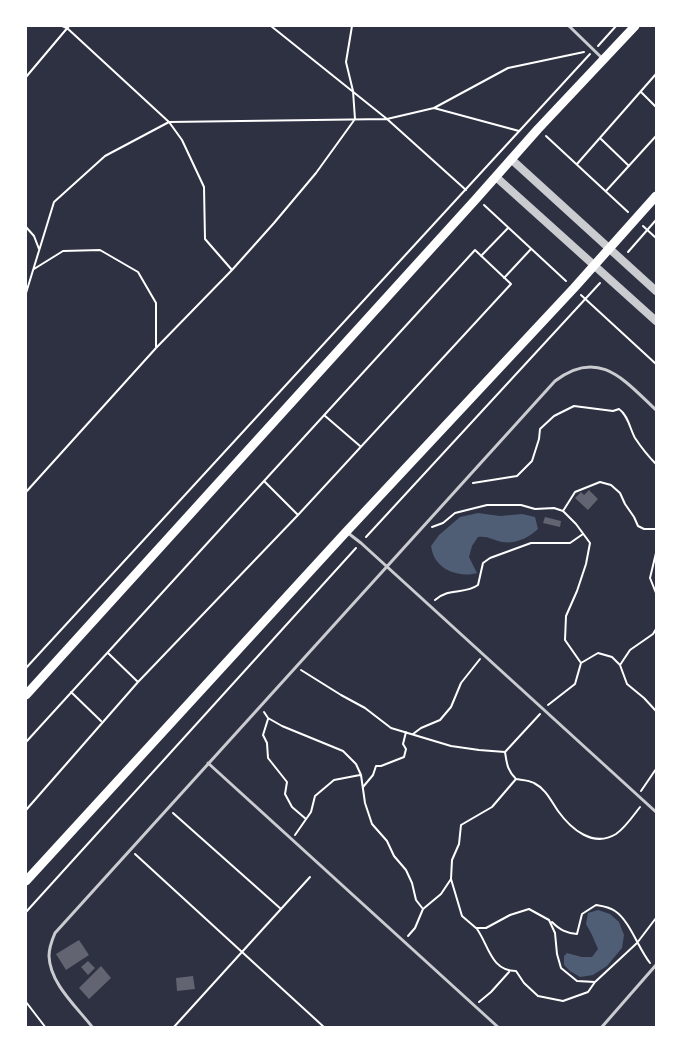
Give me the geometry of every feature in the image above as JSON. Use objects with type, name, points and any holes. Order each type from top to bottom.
[{"type":"main road","points":[[26,695],[538,129],[635,26]]},
{"type":"main road","points":[[26,881],[657,196]]},
{"type":"street","points":[[512,159],[657,291]]},
{"type":"street","points":[[496,177],[657,321]]},
{"type":"lane","points":[[569,26],[603,60]]},
{"type":"lane","points":[[93,1028],[56,982],[49,955],[54,933],[555,381],[576,369],[592,366],[610,370],[657,410]]},
{"type":"lane","points":[[346,532],[387,566],[657,812]]},
{"type":"lane","points":[[208,764],[499,1028]]},
{"type":"lane","points":[[600,1028],[655,967]]},
{"type":"path","points":[[62,26],[68,27],[169,122],[182,140],[204,187],[205,239],[232,270]]},
{"type":"path","points":[[271,26],[387,119],[657,364]]},
{"type":"path","points":[[26,492],[156,348],[232,270],[316,173],[355,119],[353,91],[346,62],[352,26]]},
{"type":"path","points":[[26,668],[616,26]]},
{"type":"path","points":[[26,77],[68,27]]},
{"type":"path","points":[[26,293],[54,202],[105,156],[169,122],[387,119],[434,108],[508,68],[593,50]]},
{"type":"path","points":[[577,165],[657,74]]},
{"type":"path","points":[[641,92],[657,107]]},
{"type":"path","points":[[434,108],[519,131]]},
{"type":"path","points":[[529,121],[657,238]]},
{"type":"path","points":[[606,191],[657,136]]},
{"type":"path","points":[[600,138],[629,166]]},
{"type":"path","points":[[622,259],[657,220]]},
{"type":"path","points":[[26,227],[34,236],[39,249]]},
{"type":"path","points":[[481,256],[508,228]]},
{"type":"path","points":[[504,278],[531,249]]},
{"type":"path","points":[[33,270],[63,251],[100,250],[138,272],[156,303],[156,348]]},
{"type":"path","points":[[26,742],[475,250],[510,284],[298,515],[138,682],[26,810]]},
{"type":"path","points":[[26,912],[607,276]]},
{"type":"path","points":[[462,484],[517,476],[532,461],[540,429],[554,416],[574,406],[623,411],[633,435],[657,464]]},
{"type":"path","points":[[324,415],[360,446]]},
{"type":"path","points":[[264,481],[298,515]]},
{"type":"path","points":[[563,511],[575,492],[600,482],[611,484],[620,493],[638,526],[644,529],[657,529]]},
{"type":"path","points":[[423,527],[433,527],[443,523],[455,513],[487,505],[521,505],[535,509],[554,508],[563,511],[590,543],[586,564],[566,616],[565,640],[581,663]]},
{"type":"path","points":[[430,605],[442,594],[471,590],[478,585],[483,563],[490,558],[531,543],[570,543],[583,534]]},
{"type":"path","points":[[657,553],[650,578],[657,593]]},
{"type":"path","points":[[620,665],[630,650],[657,629]]},
{"type":"path","points":[[107,652],[138,682]]},
{"type":"path","points":[[645,801],[617,833],[605,839],[587,837],[572,828],[546,793],[533,782],[516,778],[510,772],[506,763],[506,752],[544,709],[575,684],[581,663],[598,654],[612,657],[620,665],[627,684],[657,711]]},
{"type":"path","points":[[413,734],[440,720],[451,707],[461,683],[484,655]]},
{"type":"path","points":[[296,667],[365,708],[391,728],[451,746],[506,752]]},
{"type":"path","points":[[71,692],[102,722]]},
{"type":"path","points":[[260,706],[268,718],[343,751],[356,765],[361,775],[365,803],[372,824],[387,841],[394,856],[405,870],[412,883],[416,900],[423,909]]},
{"type":"path","points":[[268,718],[264,735],[268,758],[287,782],[285,794],[292,807],[306,819]]},
{"type":"path","points":[[363,788],[376,766],[404,757],[406,749],[403,744],[406,732]]},
{"type":"path","points":[[639,795],[657,769]]},
{"type":"path","points":[[291,839],[311,812],[315,796],[334,780],[361,775]]},
{"type":"path","points":[[516,778],[492,807],[461,825],[459,844],[452,860],[451,879],[462,916],[476,928],[498,967],[516,971],[524,983],[538,996],[563,1001],[588,992],[595,982],[637,944],[657,918]]},
{"type":"path","points":[[168,808],[281,909]]},
{"type":"path","points":[[130,850],[325,1028]]},
{"type":"path","points":[[173,1028],[310,877]]},
{"type":"path","points":[[404,942],[415,928],[423,909],[441,894],[451,879]]},
{"type":"path","points":[[476,928],[486,928],[510,915],[530,909],[567,933],[577,934],[582,914],[596,905],[613,910],[625,920],[644,956],[655,967]]},
{"type":"path","points":[[549,920],[555,933],[561,968],[577,981],[595,982]]},
{"type":"path","points":[[475,1006],[509,971]]},
{"type":"path","points":[[26,1002],[46,1028]]},
{"type":"water","points":[[478,513],[500,516],[522,514],[535,517],[538,529],[526,538],[512,542],[478,537],[469,557],[477,573],[461,574],[444,568],[435,558],[431,546],[439,535],[460,517]]},
{"type":"water","points":[[598,910],[610,914],[619,922],[624,935],[622,948],[607,966],[593,975],[580,977],[564,965],[564,956],[567,953],[592,957],[598,949],[586,924],[588,913]]},
{"type":"building","points":[[589,490],[598,499],[588,510],[575,498],[581,492],[584,495]]},
{"type":"building","points":[[545,517],[561,521],[560,527],[543,523]]},
{"type":"building","points":[[79,940],[89,955],[66,970],[56,954]]},
{"type":"building","points":[[88,961],[95,968],[88,975],[81,967]]},
{"type":"building","points":[[101,966],[111,978],[89,999],[79,988]]},
{"type":"building","points":[[193,976],[195,989],[177,991],[176,978]]}]
